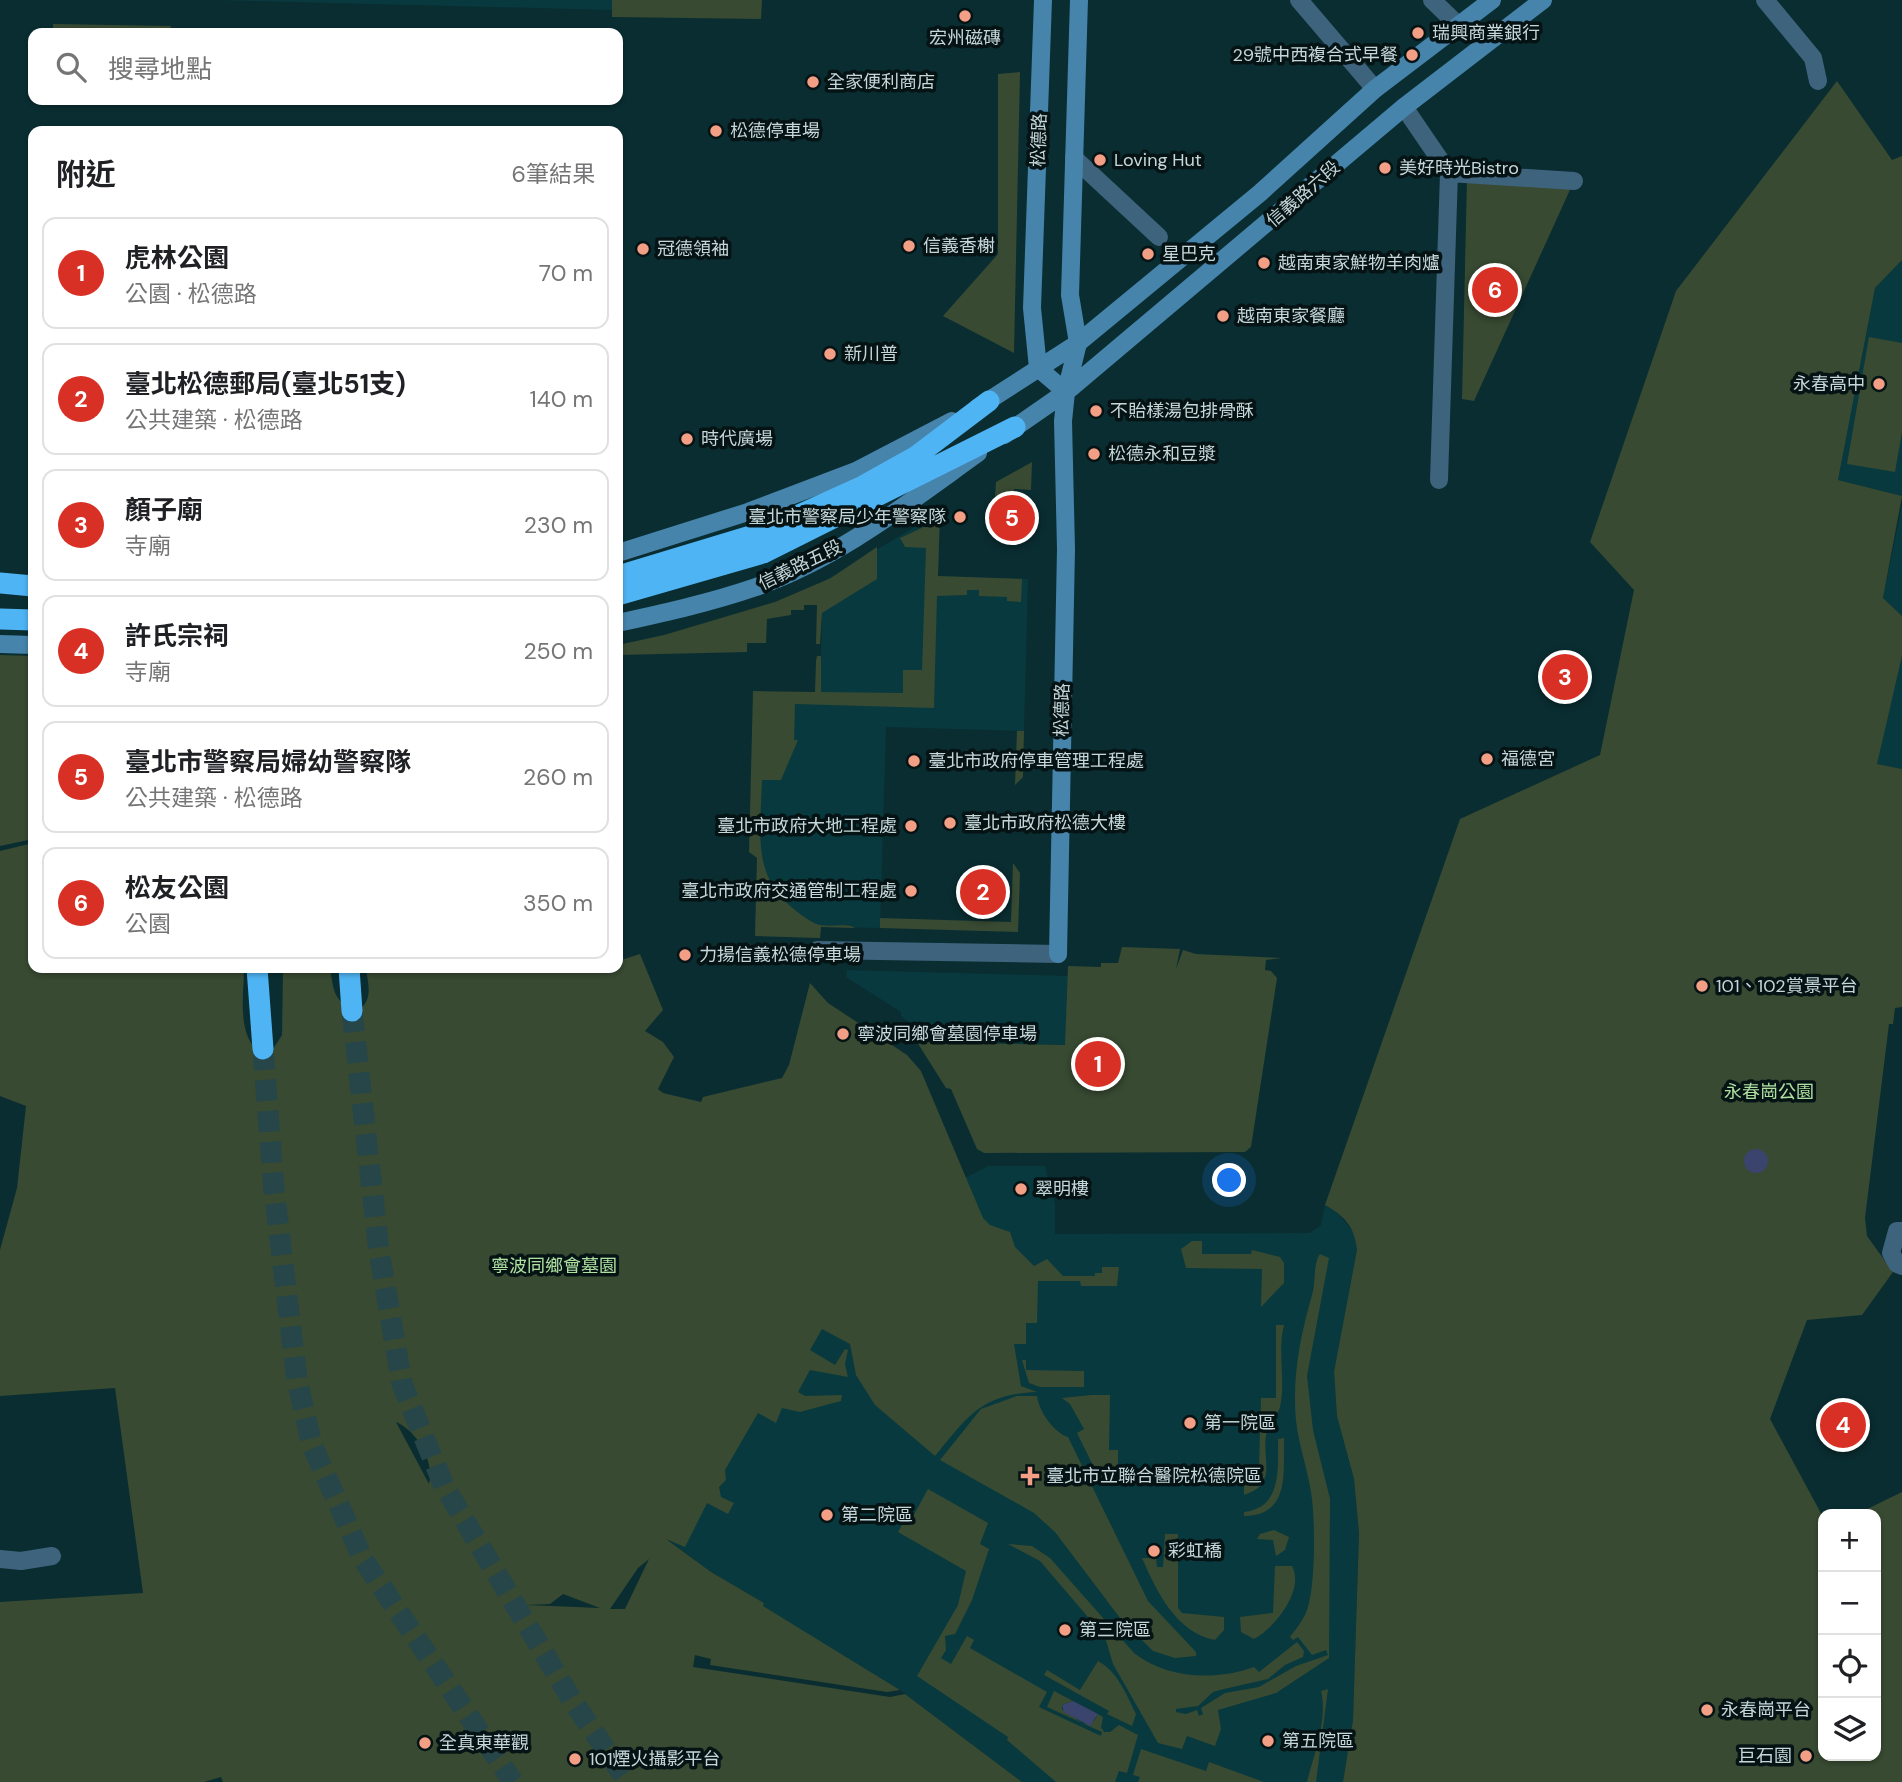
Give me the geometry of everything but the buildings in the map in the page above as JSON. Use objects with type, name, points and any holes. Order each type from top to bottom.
[{"type":"highway","points":[[623,575],[716,549],[757,534],[863,486],[915,457],[989,401]]},
{"type":"highway","points":[[623,593],[763,553],[1015,427]]},
{"type":"highway","points":[[0,582],[28,583]]},
{"type":"highway","points":[[0,619],[28,620]]},
{"type":"highway","points":[[257,973],[263,1049]]},
{"type":"highway","points":[[262,1028],[267,973]]},
{"type":"highway","points":[[349,973],[352,1011]]},
{"type":"main road","name":"松德路","points":[[1038,368],[1032,308],[1043,0]]},
{"type":"main road","name":"松德路","points":[[1058,954],[1066,550],[1062,442],[1066,393],[1078,343],[1070,295],[1079,0]]},
{"type":"main road","name":"信義路六段","points":[[1078,343],[1260,193],[1376,89],[1492,0]]},
{"type":"main road","name":"信義路六段","points":[[1066,393],[1404,107],[1543,0]]},
{"type":"main road","points":[[623,551],[748,512],[856,471],[989,401],[1078,343]]},
{"type":"main road","points":[[1038,368],[1066,393]]},
{"type":"main road","name":"信義路五段","points":[[623,622],[754,588],[814,561],[879,524],[1066,393]]},
{"type":"main road","points":[[0,644],[28,645]]},
{"type":"street","points":[[1298,0],[1376,89]]},
{"type":"street","points":[[1432,0],[1459,26]]},
{"type":"street","points":[[1772,2],[1813,58],[1818,80]]},
{"type":"street","points":[[1404,107],[1449,173],[1439,480]]},
{"type":"street","points":[[1074,158],[1159,237]]},
{"type":"street","points":[[1449,173],[1574,181]]},
{"type":"street","name":"松德路","points":[[817,950],[1058,954]]},
{"type":"street","points":[[1902,1231],[1897,1231],[1891,1253],[1897,1264],[1902,1266]]},
{"type":"street","points":[[0,1559],[21,1561],[51,1556]]},
{"type":"shaded area","points":[[217,0],[612,0],[612,10]]},
{"type":"shaded area","name":"永春高中","points":[[1902,260],[1902,496],[1838,480],[1875,288]]},
{"type":"shaded area","points":[[1902,505],[1902,616],[1883,598]]},
{"type":"shaded area","points":[[940,512],[938,576],[1028,579],[1024,731],[886,727],[880,928],[821,927],[820,938],[755,936],[762,703],[820,704],[822,613],[814,587]]},
{"type":"shaded area","points":[[1902,656],[1902,769],[1876,764]]},
{"type":"shaded area","points":[[847,970],[1068,976],[1066,1045],[935,1042],[901,1016],[901,1012],[846,977]]},
{"type":"shaded area","name":"臺北市立聯合醫院松德院區","points":[[988,1166],[1045,1166],[1055,1205],[1055,1234],[1310,1233],[1321,1225],[1325,1205],[1336,1211],[1355,1234],[1357,1250],[1352,1284],[1334,1372],[1337,1416],[1354,1479],[1359,1533],[1353,1720],[1343,1782],[1022,1782],[900,1690],[762,1606],[764,1603],[711,1572],[668,1540],[768,1385],[934,1194]]},
{"type":"green space","points":[[612,0],[762,0],[761,19],[612,17]]},
{"type":"green space","points":[[53,24],[171,26],[171,28],[53,28]]},
{"type":"green space","points":[[1020,72],[1014,353],[943,316],[998,254],[998,74]]},
{"type":"green space","name":"永春崗公園","points":[[1837,81],[1892,160],[1902,156],[1902,260],[1875,288],[1838,480],[1902,496],[1883,598],[1902,616],[1902,656],[1877,764],[1902,769],[1902,1007],[1895,1008],[1893,1024],[1889,1024],[1865,1218],[1867,1236],[1893,1272],[1862,1315],[1807,1320],[1770,1419],[1819,1509],[1818,1761],[1881,1761],[1881,1509],[1867,1509],[1902,1492],[1902,1782],[1343,1782],[1353,1720],[1359,1533],[1354,1479],[1337,1416],[1334,1372],[1357,1250],[1348,1223],[1325,1205],[1460,819],[1600,755],[1634,590],[1590,542],[1676,291]]},
{"type":"green space","points":[[1467,178],[1574,181],[1474,401],[1462,399]]},
{"type":"green space","points":[[1869,337],[1902,343],[1902,432],[1895,472],[1847,464]]},
{"type":"green space","points":[[1032,462],[1031,490],[1014,489],[1013,498],[995,497],[996,482]]},
{"type":"green space","points":[[940,512],[938,576],[1022,579],[1021,602],[1007,601],[1007,597],[979,596],[979,590],[967,590],[967,595],[937,596],[934,708],[795,704],[794,740],[798,740],[781,780],[762,780],[760,824],[763,862],[779,894],[793,909],[819,925],[855,928],[821,927],[820,938],[755,936],[757,858],[749,852],[753,691],[815,692],[816,661],[817,656],[821,656],[821,692],[903,693],[903,670],[922,670],[926,548],[905,547],[900,538],[926,526],[927,519]]},
{"type":"green space","points":[[877,547],[877,579],[822,613],[820,644],[816,644],[817,605],[804,605],[804,610],[791,610],[791,615],[767,619],[766,643],[747,643],[747,652],[623,655],[623,644],[664,635],[775,602],[831,578]]},
{"type":"green space","points":[[0,655],[28,656],[28,840],[0,846]]},
{"type":"green space","points":[[1017,731],[1024,731],[1023,777],[1015,785]]},
{"type":"green space","name":"寧波同鄉會墓園","points":[[28,844],[28,973],[244,973],[244,1022],[250,1041],[256,1049],[273,1049],[282,1035],[283,973],[331,973],[336,995],[343,1003],[357,1011],[368,997],[367,973],[623,973],[623,959],[640,954],[663,1010],[645,1031],[663,1042],[674,1057],[658,1089],[663,1093],[701,1102],[703,1097],[782,1078],[789,1065],[810,983],[828,1003],[907,1055],[921,1071],[983,1218],[990,1225],[1010,1232],[1015,1247],[1034,1266],[1047,1259],[1063,1276],[1095,1276],[1095,1273],[1102,1273],[1102,1267],[1119,1267],[1117,1286],[1081,1286],[1080,1281],[1038,1281],[1037,1323],[1026,1323],[1026,1344],[1014,1344],[1021,1386],[1037,1392],[1002,1397],[977,1410],[935,1456],[875,1405],[856,1375],[850,1344],[822,1329],[810,1350],[835,1365],[845,1349],[848,1350],[845,1364],[848,1377],[810,1370],[798,1392],[805,1396],[842,1395],[841,1401],[800,1412],[782,1408],[776,1423],[758,1413],[725,1470],[726,1480],[719,1487],[721,1497],[734,1503],[728,1514],[707,1503],[685,1547],[666,1539],[711,1572],[764,1603],[763,1606],[900,1690],[887,1692],[710,1665],[711,1659],[695,1655],[693,1667],[890,1697],[905,1694],[1022,1782],[223,1782],[221,1777],[204,1782],[0,1782],[0,1602],[143,1593],[115,1388],[0,1396],[0,1250],[17,1188],[26,1106],[0,1096],[0,851]],"holes":[[[396,1422],[422,1447],[429,1466],[429,1484]],[[649,1559],[625,1609],[610,1609],[638,1568]],[[563,1594],[600,1608],[526,1605],[550,1604]]]},
{"type":"green space","points":[[1013,863],[1020,873],[1018,932],[880,928],[880,918],[1011,922]]},
{"type":"green space","points":[[1122,947],[1180,949],[1176,969],[1183,950],[1196,954],[1282,958],[1266,960],[1265,970],[1271,971],[1277,978],[1251,1147],[1245,1152],[984,1153],[977,1149],[951,1089],[946,1088],[917,1042],[1065,1045],[1068,966],[1101,967],[1101,963],[1118,963]]},
{"type":"green space","points":[[1192,1241],[1202,1241],[1202,1254],[1251,1254],[1252,1250],[1280,1257],[1284,1263],[1284,1283],[1261,1307],[1262,1269],[1186,1268],[1181,1249]]},
{"type":"green space","points":[[1320,1254],[1329,1258],[1307,1376],[1313,1430],[1330,1499],[1329,1658],[1276,1693],[1218,1710],[1221,1729],[1215,1746],[1187,1736],[1182,1749],[1158,1743],[1113,1664],[1105,1637],[1040,1561],[1008,1544],[1032,1546],[1050,1558],[1134,1653],[1161,1668],[1176,1673],[1207,1676],[1254,1667],[1259,1672],[1297,1642],[1304,1651],[1303,1657],[1285,1665],[1268,1679],[1213,1692],[1198,1706],[1176,1709],[1176,1712],[1186,1714],[1197,1710],[1199,1716],[1203,1714],[1201,1708],[1225,1693],[1259,1687],[1296,1666],[1328,1655],[1326,1650],[1312,1655],[1298,1637],[1293,1640],[1290,1637],[1309,1605],[1313,1576],[1312,1499],[1297,1431],[1295,1389],[1301,1342]]},
{"type":"green space","points":[[1276,1325],[1284,1325],[1281,1346],[1282,1397],[1265,1440],[1265,1477],[1255,1490],[1244,1495],[1244,1483],[1226,1483],[1225,1475],[1216,1475],[1216,1483],[1210,1483],[1210,1468],[1259,1468],[1261,1398],[1276,1398]]},
{"type":"green space","points":[[1022,1360],[1026,1360],[1026,1370],[1084,1371],[1084,1387],[1040,1387],[1029,1383]]},
{"type":"green space","points":[[1110,1395],[1109,1450],[1118,1450],[1118,1467],[1106,1467],[1106,1484],[1102,1484],[1077,1433],[1084,1429],[1070,1404],[1062,1398]]},
{"type":"green space","points":[[1017,1396],[1037,1396],[1048,1420],[1057,1431],[1068,1437],[1148,1601],[1196,1652],[1196,1656],[1175,1658],[1153,1651],[1120,1618],[1055,1532],[1034,1513],[940,1460],[981,1409]]},
{"type":"green space","points":[[1284,1438],[1283,1477],[1277,1500],[1259,1514],[1244,1516],[1244,1512],[1256,1509],[1271,1495],[1277,1474],[1278,1439]]},
{"type":"green space","points":[[928,1489],[988,1523],[980,1544],[989,1549],[972,1600],[955,1634],[945,1636],[946,1650],[941,1658],[951,1664],[967,1636],[974,1640],[970,1648],[1047,1692],[1039,1707],[1101,1736],[1102,1732],[1086,1725],[1094,1721],[1098,1714],[1103,1717],[1101,1727],[1104,1732],[1110,1732],[1119,1725],[1138,1735],[1127,1773],[1119,1771],[1115,1782],[1056,1782],[1007,1740],[1008,1737],[917,1676],[958,1605],[966,1571],[898,1532],[906,1518],[911,1520]]},
{"type":"green space","points":[[1274,1530],[1289,1537],[1285,1550],[1276,1556],[1273,1540],[1257,1539],[1260,1534]]},
{"type":"green space","points":[[1165,1534],[1178,1534],[1178,1608],[1182,1613],[1224,1617],[1224,1630],[1215,1640],[1201,1636],[1178,1619],[1161,1596],[1142,1558],[1156,1558],[1157,1567],[1163,1567]]},
{"type":"green space","points":[[1275,1566],[1292,1566],[1295,1576],[1291,1597],[1279,1617],[1254,1639],[1241,1632],[1240,1617],[1273,1613]]},
{"type":"green space","points":[[1098,1661],[1111,1671],[1125,1691],[1136,1714],[1132,1726],[1107,1714],[1109,1711],[1044,1675],[1047,1670],[1080,1690]]},
{"type":"green space","points":[[1328,1689],[1316,1782],[1307,1782],[1323,1713],[1321,1691]]},
{"type":"green space","points":[[1054,1691],[1073,1701],[1062,1705],[1062,1709],[1082,1723],[1047,1707]]},
{"type":"green space","points":[[1141,1749],[1206,1771],[1209,1762],[1264,1782],[1138,1782],[1140,1777],[1133,1775]]},
{"type":"water","points":[[1756,1149],[1765,1152],[1768,1161],[1765,1170],[1756,1173],[1747,1170],[1744,1161],[1747,1152]]},
{"type":"water","points":[[1073,1701],[1098,1714],[1090,1726],[1064,1712],[1062,1705]]},
{"type":"tunnel","points":[[352,1011],[379,1251],[402,1384],[444,1486],[572,1700],[628,1782]]},
{"type":"tunnel","points":[[263,1049],[274,1190],[297,1380],[312,1445],[363,1559],[513,1782]]},
{"type":"place","name":"宏州磁磚","points":[[965,16]]},
{"type":"place","name":"瑞興商業銀行","points":[[1418,33]]},
{"type":"place","name":"29號中西複合式早餐","points":[[1412,55]]},
{"type":"place","name":"全家便利商店","points":[[813,82]]},
{"type":"place","name":"松德停車場","points":[[716,131]]},
{"type":"place","name":"Loving Hut","points":[[1100,160]]},
{"type":"place","name":"美好時光Bistro","points":[[1385,168]]},
{"type":"place","name":"信義香榭","points":[[909,246]]},
{"type":"place","name":"冠德領袖","points":[[643,249]]},
{"type":"place","name":"星巴克","points":[[1148,254]]},
{"type":"place","name":"越南東家鮮物羊肉爐","points":[[1264,263]]},
{"type":"place","name":"松友公園","points":[[1495,290]]},
{"type":"place","name":"越南東家餐廳","points":[[1223,316]]},
{"type":"place","name":"新川普","points":[[830,354]]},
{"type":"place","name":"永春高中","points":[[1879,384]]},
{"type":"place","name":"不貽樣湯包排骨酥","points":[[1096,411]]},
{"type":"place","name":"時代廣場","points":[[687,439]]},
{"type":"place","name":"松德永和豆漿","points":[[1094,454]]},
{"type":"place","name":"臺北市警察局少年警察隊","points":[[960,517]]},
{"type":"place","name":"臺北市警察局婦幼警察隊","points":[[1012,518]]},
{"type":"place","name":"顏子廟","points":[[1565,677]]},
{"type":"place","name":"福德宮","points":[[1487,759]]},
{"type":"place","name":"臺北市政府停車管理工程處","points":[[914,761]]},
{"type":"place","name":"臺北市政府松德大樓","points":[[950,823]]},
{"type":"place","name":"臺北市政府大地工程處","points":[[911,826]]},
{"type":"place","name":"臺北市政府交通管制工程處","points":[[911,891]]},
{"type":"place","name":"臺北松德郵局(臺北51支)","points":[[983,892]]},
{"type":"place","name":"力揚信義松德停車場","points":[[685,955]]},
{"type":"place","name":"101、102賞景平台","points":[[1702,986]]},
{"type":"place","name":"寧波同鄉會墓園停車場","points":[[843,1034]]},
{"type":"place","name":"虎林公園","points":[[1098,1064]]},
{"type":"place","name":"翠明樓","points":[[1021,1189]]},
{"type":"place","name":"第一院區","points":[[1190,1423]]},
{"type":"place","name":"許氏宗祠","points":[[1843,1425]]},
{"type":"place","name":"臺北市立聯合醫院松德院區","points":[[1030,1476]]},
{"type":"place","name":"第二院區","points":[[827,1515]]},
{"type":"place","name":"彩虹橋","points":[[1154,1551]]},
{"type":"place","name":"第三院區","points":[[1065,1630]]},
{"type":"place","name":"永春崗平台","points":[[1707,1710]]},
{"type":"place","name":"第五院區","points":[[1268,1741]]},
{"type":"place","name":"全真東華觀","points":[[425,1743]]},
{"type":"place","name":"巨石園","points":[[1806,1756]]},
{"type":"place","name":"101煙火攝影平台","points":[[575,1759]]}]
